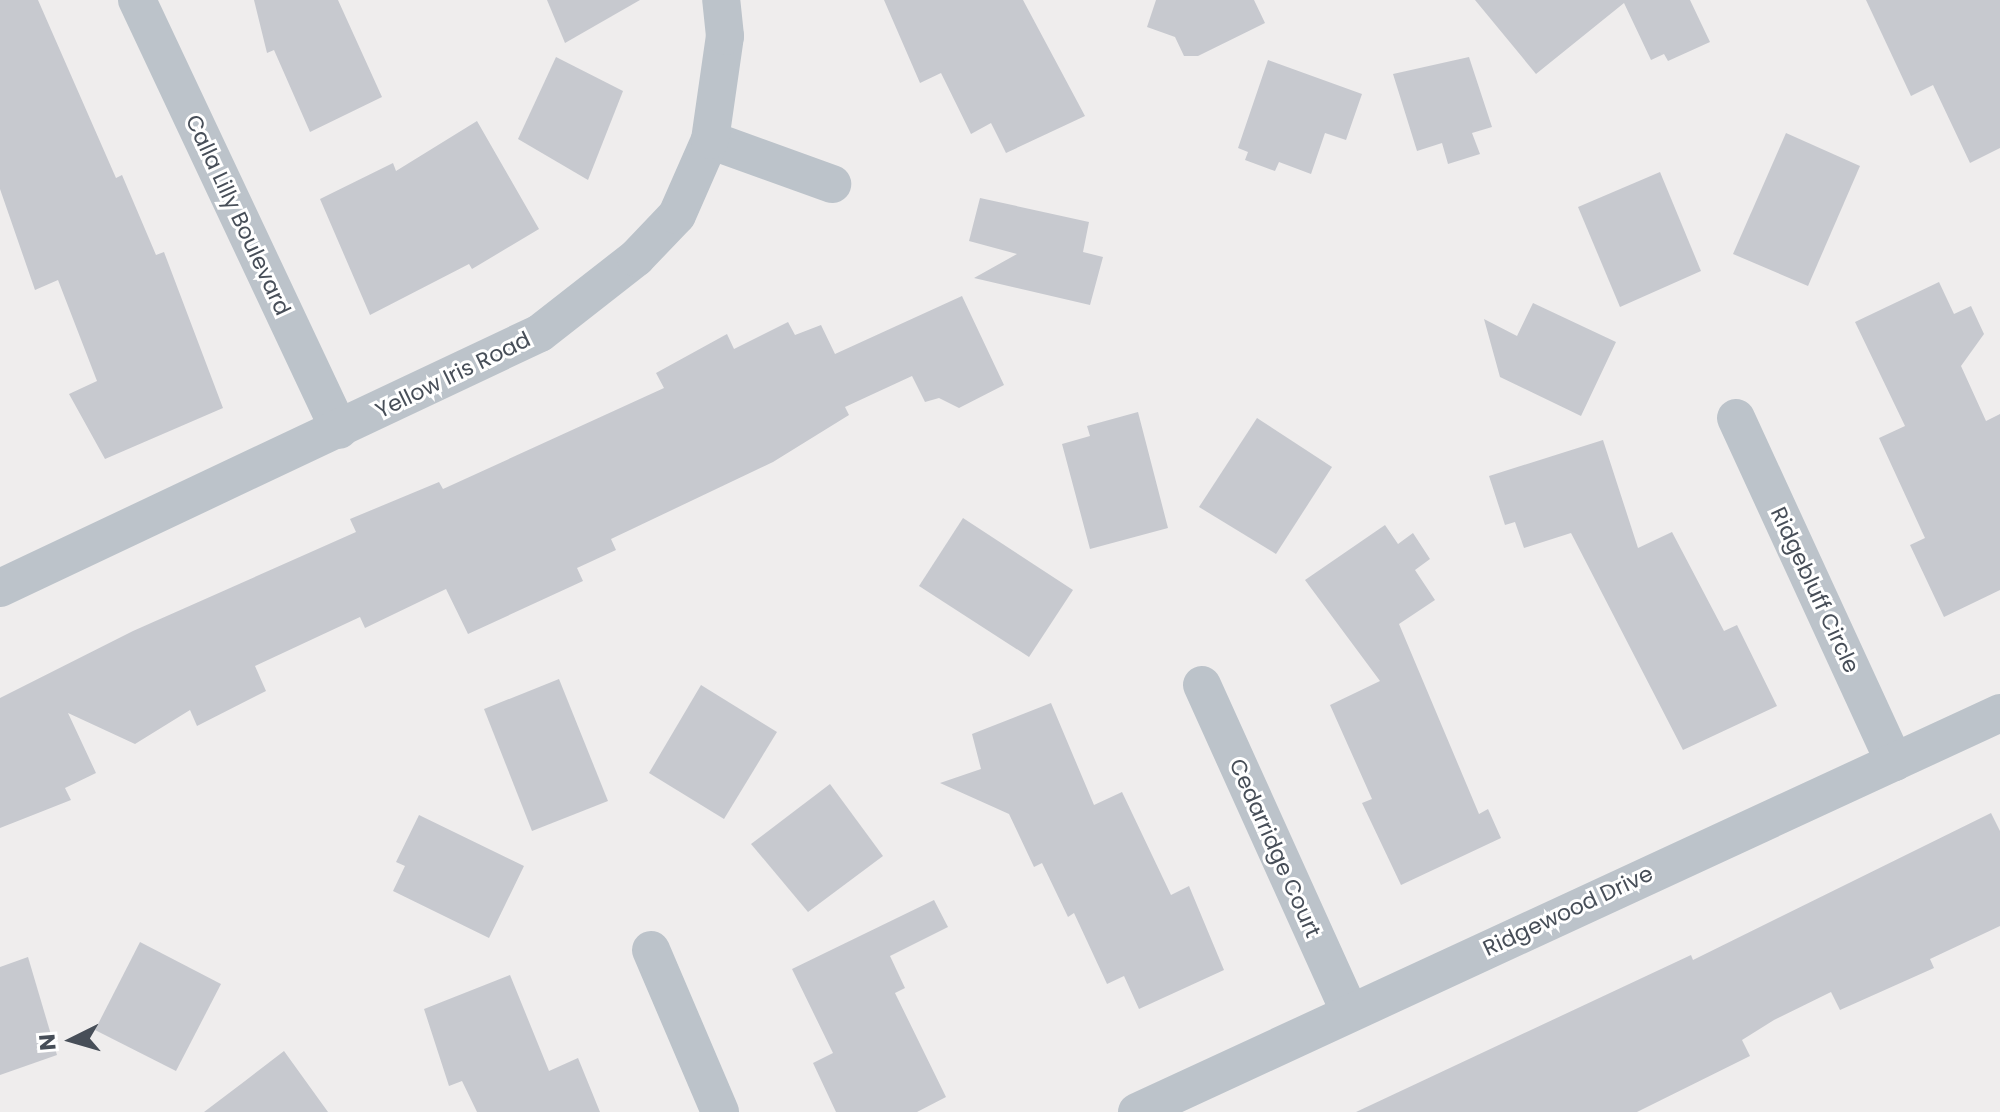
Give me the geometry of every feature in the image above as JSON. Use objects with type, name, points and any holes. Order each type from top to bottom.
[{"type":"street","name":"Calla Lilly Boulevard","points":[[137,0],[339,430]]},
{"type":"street","name":"Yellow Iris Road","points":[[0,588],[540,333],[636,258],[677,215],[710,140],[725,36],[721,0]]},
{"type":"street","points":[[710,140],[832,184]]},
{"type":"street","name":"Ridgebluff Circle","points":[[1736,418],[1894,762]]},
{"type":"street","name":"Cedarridge Court","points":[[1202,685],[1349,1011]]},
{"type":"street","name":"Ridgewood Drive","points":[[1137,1112],[1349,1011],[2000,713]]},
{"type":"street","points":[[651,950],[720,1112]]},
{"type":"building","points":[[0,0],[38,0],[116,178],[122,175],[156,255],[164,252],[223,408],[105,459],[69,394],[97,381],[58,280],[35,290],[0,189]]},
{"type":"building","points":[[254,0],[338,0],[382,97],[310,132],[274,50],[267,53]]},
{"type":"building","points":[[547,0],[640,0],[565,43]]},
{"type":"building","points":[[884,0],[1023,0],[1085,116],[1006,153],[991,123],[971,134],[941,73],[920,83]]},
{"type":"building","points":[[1156,0],[1254,0],[1265,23],[1198,56],[1184,56],[1175,37],[1147,27]]},
{"type":"building","points":[[1475,0],[1690,0],[1710,42],[1668,61],[1664,54],[1651,60],[1624,3],[1536,74]]},
{"type":"building","points":[[1866,0],[2000,0],[2000,148],[1970,163],[1933,85],[1911,96]]},
{"type":"building","points":[[556,57],[623,91],[588,180],[518,139]]},
{"type":"building","points":[[1469,57],[1492,127],[1472,133],[1480,154],[1448,164],[1442,143],[1417,151],[1393,74]]},
{"type":"building","points":[[1268,60],[1362,94],[1346,140],[1325,133],[1311,174],[1279,162],[1275,171],[1245,160],[1248,152],[1238,148]]},
{"type":"building","points":[[477,121],[539,229],[472,269],[469,264],[370,315],[320,199],[393,163],[396,171]]},
{"type":"building","points":[[1786,133],[1860,166],[1808,286],[1733,254]]},
{"type":"building","points":[[1660,172],[1701,271],[1620,307],[1578,207]]},
{"type":"building","points":[[980,198],[1089,222],[1083,252],[1103,257],[1090,305],[974,278],[1017,254],[969,241]]},
{"type":"building","points":[[1939,282],[1954,314],[1971,306],[1984,334],[1961,366],[1986,421],[2000,414],[2000,590],[1944,617],[1910,545],[1925,538],[1879,438],[1905,426],[1855,322]]},
{"type":"building","points":[[962,296],[1004,385],[959,408],[939,398],[925,402],[912,376],[845,407],[849,415],[773,462],[611,539],[616,550],[577,568],[583,581],[468,634],[446,589],[365,628],[360,617],[255,666],[266,691],[197,726],[190,710],[135,744],[68,713],[96,773],[65,788],[71,800],[0,828],[0,698],[133,631],[356,532],[350,519],[439,482],[443,489],[664,388],[656,373],[727,334],[734,349],[788,322],[795,335],[821,325],[835,354]]},
{"type":"building","points":[[1533,303],[1616,342],[1581,416],[1500,377],[1484,319],[1517,336]]},
{"type":"building","points":[[1138,412],[1168,528],[1090,549],[1062,444],[1090,436],[1087,426]]},
{"type":"building","points":[[1257,418],[1332,467],[1276,554],[1199,507]]},
{"type":"building","points":[[1603,440],[1638,548],[1672,532],[1724,631],[1737,625],[1777,706],[1683,750],[1571,533],[1524,548],[1515,522],[1505,525],[1489,476]]},
{"type":"building","points":[[963,518],[1073,590],[1029,657],[919,586]]},
{"type":"building","points":[[1385,525],[1398,544],[1413,533],[1430,559],[1415,570],[1435,600],[1399,624],[1479,814],[1488,809],[1501,838],[1401,885],[1362,803],[1372,799],[1330,705],[1380,681],[1305,580]]},
{"type":"building","points":[[559,679],[608,801],[532,831],[484,709]]},
{"type":"building","points":[[701,685],[777,732],[724,819],[649,773]]},
{"type":"building","points":[[1051,703],[1094,805],[1122,792],[1171,895],[1189,886],[1224,970],[1139,1009],[1124,976],[1107,984],[1074,913],[1068,917],[1042,863],[1034,867],[1009,814],[940,783],[981,769],[972,734]]},
{"type":"building","points":[[830,784],[883,856],[808,912],[751,844]]},
{"type":"building","points":[[1991,813],[2000,831],[2000,926],[1930,959],[1934,968],[1840,1010],[1831,992],[1774,1020],[1742,1040],[1750,1056],[1637,1112],[1356,1112],[1691,955],[1693,960]]},
{"type":"building","points":[[419,815],[524,866],[489,938],[393,891],[405,866],[396,862]]},
{"type":"building","points":[[934,900],[948,927],[890,956],[905,988],[895,993],[946,1097],[917,1112],[836,1112],[813,1063],[833,1053],[792,969]]},
{"type":"building","points":[[140,942],[221,984],[176,1071],[95,1030]]},
{"type":"building","points":[[28,957],[57,1055],[0,1075],[0,967]]},
{"type":"building","points":[[510,975],[549,1071],[578,1058],[600,1112],[477,1112],[462,1081],[449,1086],[424,1009]]},
{"type":"building","points":[[284,1051],[328,1112],[204,1112],[245,1081]]}]
